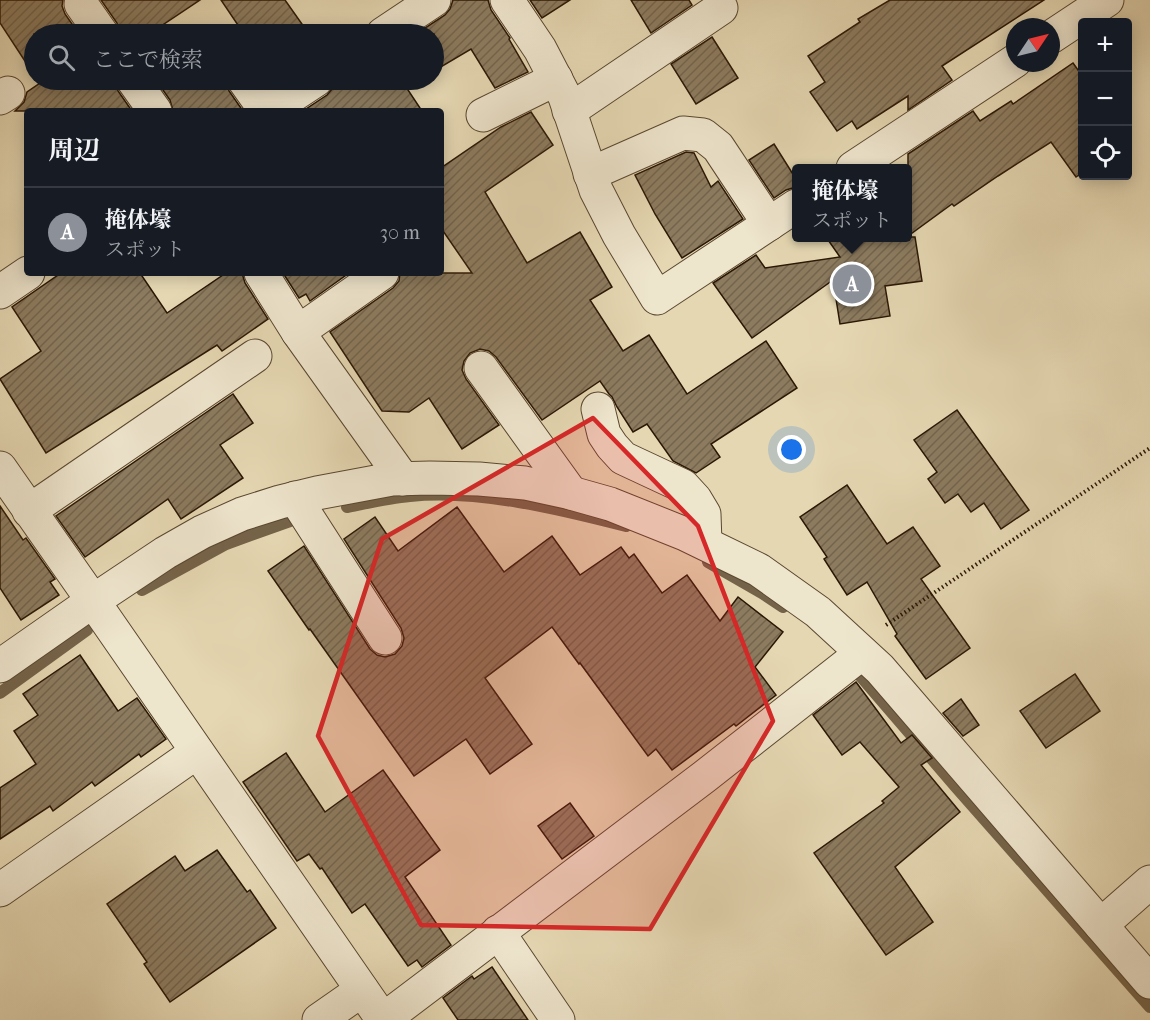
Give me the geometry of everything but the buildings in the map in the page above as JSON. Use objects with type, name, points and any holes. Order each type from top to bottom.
[{"type":"street","points":[[398,24],[434,0]]},
{"type":"street","points":[[507,0],[540,49],[565,97],[596,190],[619,235],[657,298],[792,209]]},
{"type":"street","points":[[1060,31],[1107,0]]},
{"type":"street","points":[[81,4],[95,24]]},
{"type":"street","points":[[569,111],[721,8]]},
{"type":"street","points":[[859,164],[1006,67]]},
{"type":"street","points":[[483,115],[556,80]]},
{"type":"street","points":[[140,90],[153,108]]},
{"type":"street","points":[[251,90],[265,108]]},
{"type":"street","points":[[272,108],[300,90]]},
{"type":"street","points":[[590,174],[683,134],[703,135],[718,147],[768,224]]},
{"type":"street","points":[[0,292],[24,276]]},
{"type":"street","points":[[263,276],[298,332],[403,479]]},
{"type":"street","points":[[298,332],[378,276]]},
{"type":"street","points":[[29,511],[255,356]]},
{"type":"street","points":[[481,368],[571,493]]},
{"type":"street","points":[[598,409],[604,434],[623,458],[683,486],[695,499],[704,514],[705,543]]},
{"type":"street","points":[[0,468],[383,1020],[704,777],[852,657]]},
{"type":"street","points":[[0,666],[165,553],[202,532],[242,514],[295,498],[392,479],[491,480],[525,483],[571,493],[610,504],[705,543],[759,570],[818,612],[852,657],[880,669],[1150,982]]},
{"type":"street","points":[[295,498],[385,638]]},
{"type":"street","points":[[0,890],[197,752]]},
{"type":"street","points":[[1101,925],[1150,882]]},
{"type":"street","points":[[498,932],[558,1020]]},
{"type":"street","points":[[319,1020],[362,990]]},
{"type":"path","points":[[852,657],[1150,448]]},
{"type":"highlighted area","points":[[593,418],[698,526],[773,721],[650,929],[421,925],[318,736],[382,539]]},
{"type":"waterway","points":[[347,507],[410,496],[463,495],[547,507],[626,526]]},
{"type":"waterway","points":[[142,590],[226,544],[290,521]]},
{"type":"waterway","points":[[708,562],[783,607]]},
{"type":"waterway","points":[[0,693],[87,630]]},
{"type":"waterway","points":[[851,665],[1150,1007]]},
{"type":"place","name":"掩体壕","points":[[852,284]]}]
